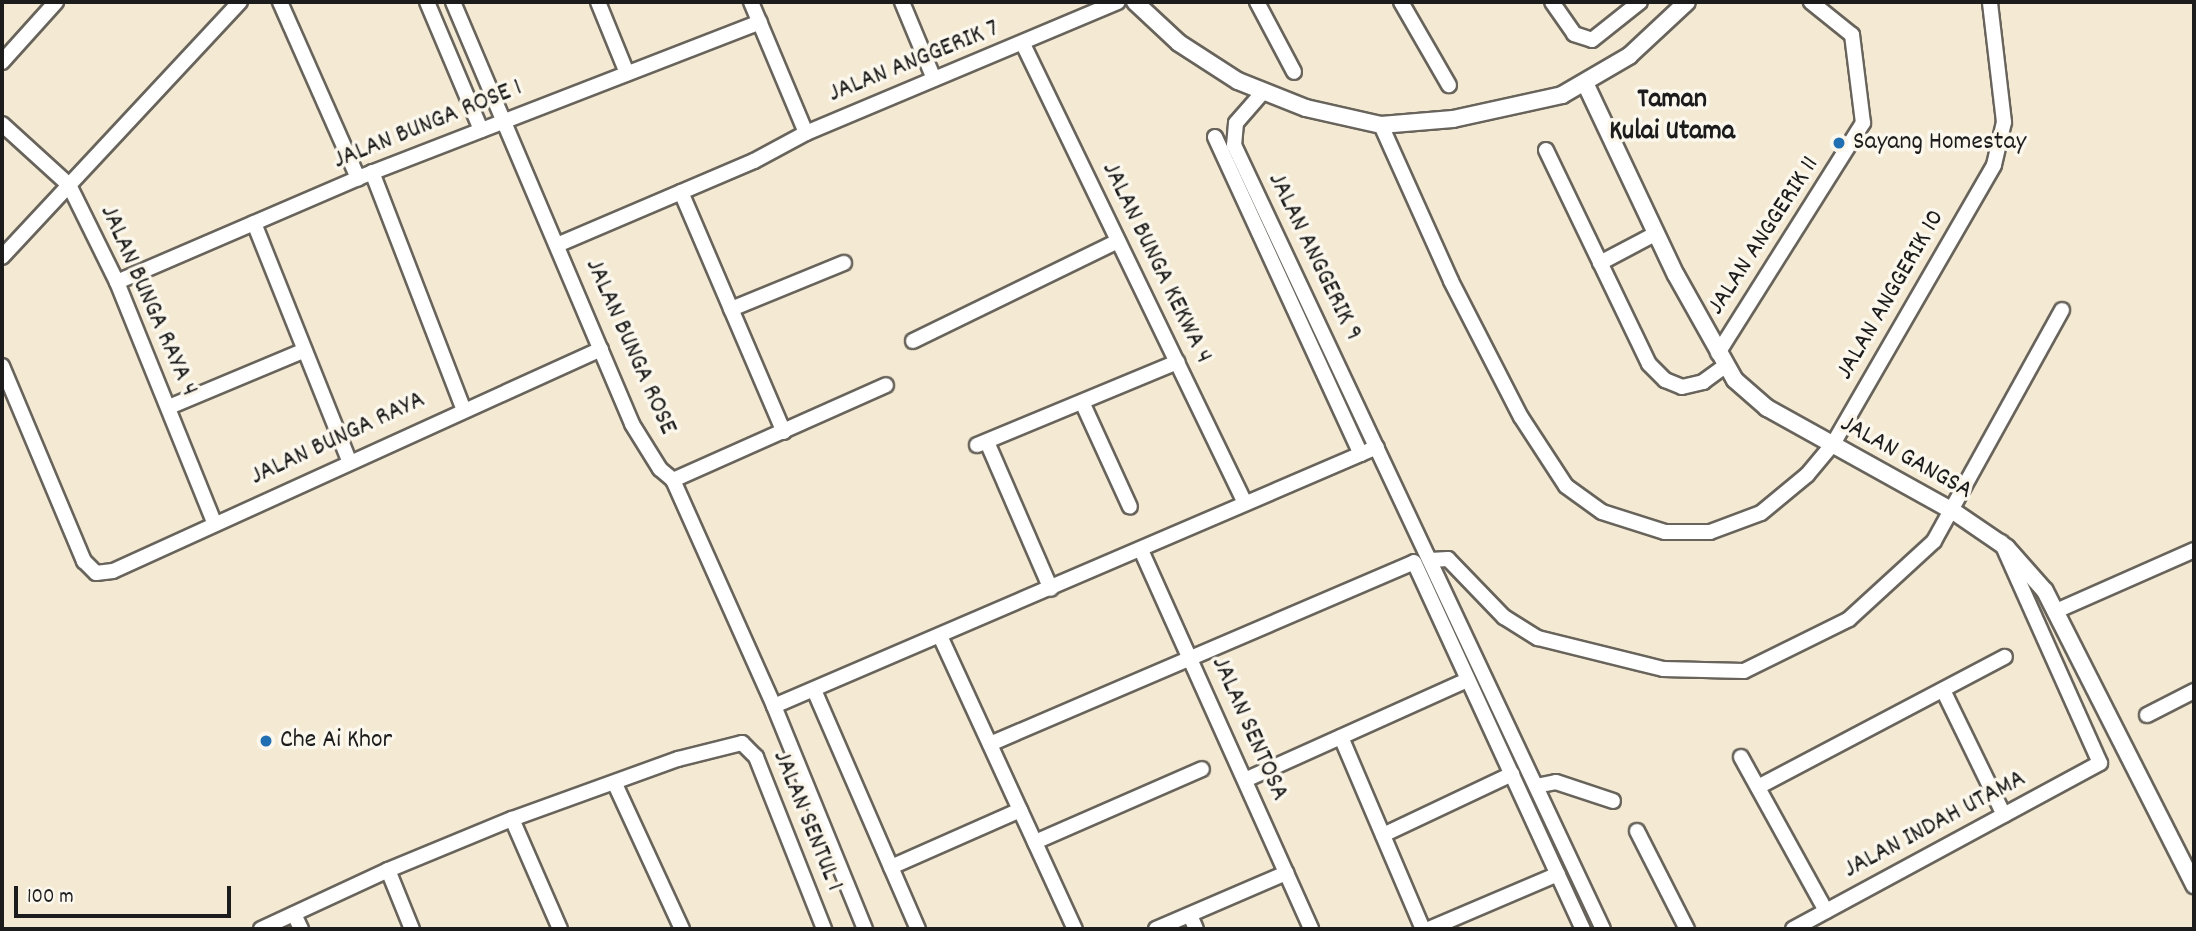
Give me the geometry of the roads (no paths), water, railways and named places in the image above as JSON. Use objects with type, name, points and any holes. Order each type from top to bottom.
[{"type":"street","points":[[2,62],[56,2]]},
{"type":"street","points":[[2,257],[240,2]]},
{"type":"street","points":[[280,2],[365,175],[463,408]]},
{"type":"street","points":[[427,2],[481,130]]},
{"type":"street","name":"JALAN BUNGA ROSE","points":[[453,2],[632,424],[660,469],[673,480],[774,706],[864,929]]},
{"type":"street","points":[[598,2],[627,73]]},
{"type":"street","points":[[751,2],[806,133]]},
{"type":"street","points":[[902,2],[934,79]]},
{"type":"street","name":"JALAN ANGGERIK 7","points":[[558,245],[681,192],[806,133],[1118,2]]},
{"type":"street","points":[[1257,2],[1294,72]]},
{"type":"street","points":[[1401,2],[1449,85]]},
{"type":"street","points":[[1552,2],[1574,34],[1583,39],[1601,34],[1640,2]]},
{"type":"street","points":[[1141,4],[1188,50],[1263,92],[1306,108],[1381,125],[1453,119],[1536,103],[1586,85],[1629,55],[1687,2]]},
{"type":"street","name":"JALAN ANGGERIK 11","points":[[1546,150],[1649,364],[1665,380],[1693,386],[1722,359],[1863,123],[1852,35],[1811,2]]},
{"type":"street","name":"JALAN ANGGERIK 10","points":[[1381,125],[1451,281],[1537,448],[1582,500],[1602,512],[1665,532],[1710,532],[1761,513],[1807,475],[1833,444],[2001,145],[2004,122],[1990,2]]},
{"type":"street","name":"JALAN BUNGA ROSE 1","points":[[117,282],[365,175],[760,22]]},
{"type":"street","name":"JALAN BUNGA KEKWA 4","points":[[1023,44],[1245,503]]},
{"type":"street","name":"JALAN GANGSA","points":[[1586,85],[1657,233],[1735,380],[1767,408],[1953,511],[2001,542],[2045,591],[2194,885]]},
{"type":"street","name":"JALAN ANGGERIK 9","points":[[1263,92],[1236,123],[1234,145],[1603,929]]},
{"type":"street","name":"JALAN BUNGA RAYA 4","points":[[2,124],[69,185],[117,282],[214,522]]},
{"type":"street","points":[[1214,137],[1361,454]]},
{"type":"street","points":[[681,192],[784,432]]},
{"type":"street","points":[[254,223],[349,460]]},
{"type":"street","points":[[1600,263],[1657,233]]},
{"type":"street","points":[[913,341],[1118,241]]},
{"type":"street","points":[[731,309],[844,263]]},
{"type":"street","points":[[1430,560],[1448,559],[1504,617],[1538,638],[1663,670],[1744,671],[1849,619],[1907,570],[1934,541],[2062,310]]},
{"type":"street","name":"JALAN BUNGA RAYA","points":[[2,366],[84,561],[96,573],[113,571],[463,408],[601,349]]},
{"type":"street","points":[[169,407],[305,350]]},
{"type":"street","points":[[1051,589],[982,443],[1177,362]]},
{"type":"street","points":[[673,480],[886,385]]},
{"type":"street","points":[[1082,402],[1130,507]]},
{"type":"street","points":[[774,706],[1377,447]]},
{"type":"street","name":"JALAN INDAH UTAMA","points":[[1793,929],[2100,763],[2001,542]]},
{"type":"street","name":"JALAN SENTOSA","points":[[1141,550],[1311,929]]},
{"type":"street","points":[[2056,611],[2194,551]]},
{"type":"street","points":[[989,744],[1414,562],[1583,929]]},
{"type":"street","points":[[940,636],[1075,929]]},
{"type":"street","points":[[1758,787],[2006,657]]},
{"type":"street","points":[[1245,780],[1468,680]]},
{"type":"street","points":[[814,690],[918,929]]},
{"type":"street","points":[[1943,690],[2004,816]]},
{"type":"street","points":[[2147,715],[2194,691]]},
{"type":"street","points":[[1341,737],[1423,929]]},
{"type":"street","name":"JALAN SENTUL 1","points":[[615,784],[726,743],[749,746],[824,929]]},
{"type":"street","points":[[1741,757],[1826,911]]},
{"type":"street","points":[[1035,842],[1202,769]]},
{"type":"street","points":[[1383,835],[1512,774]]},
{"type":"street","points":[[1536,786],[1556,782],[1613,801]]},
{"type":"street","points":[[261,929],[388,870],[512,819],[615,784],[682,929]]},
{"type":"street","points":[[891,867],[1020,810]]},
{"type":"street","points":[[512,819],[561,929]]},
{"type":"street","points":[[1637,831],[1687,929]]},
{"type":"street","points":[[388,870],[412,929]]},
{"type":"street","points":[[1156,929],[1286,873]]},
{"type":"street","points":[[1429,929],[1558,874]]},
{"type":"street","points":[[294,914],[301,929]]},
{"type":"street","points":[[1191,915],[1196,929]]},
{"type":"place","name":"Sayang Homestay","points":[[1839,143]]},
{"type":"place","name":"Che Ai Khor","points":[[266,741]]},
{"type":"district","name":"Taman Kulai Utama","points":[[1672,117]]}]
